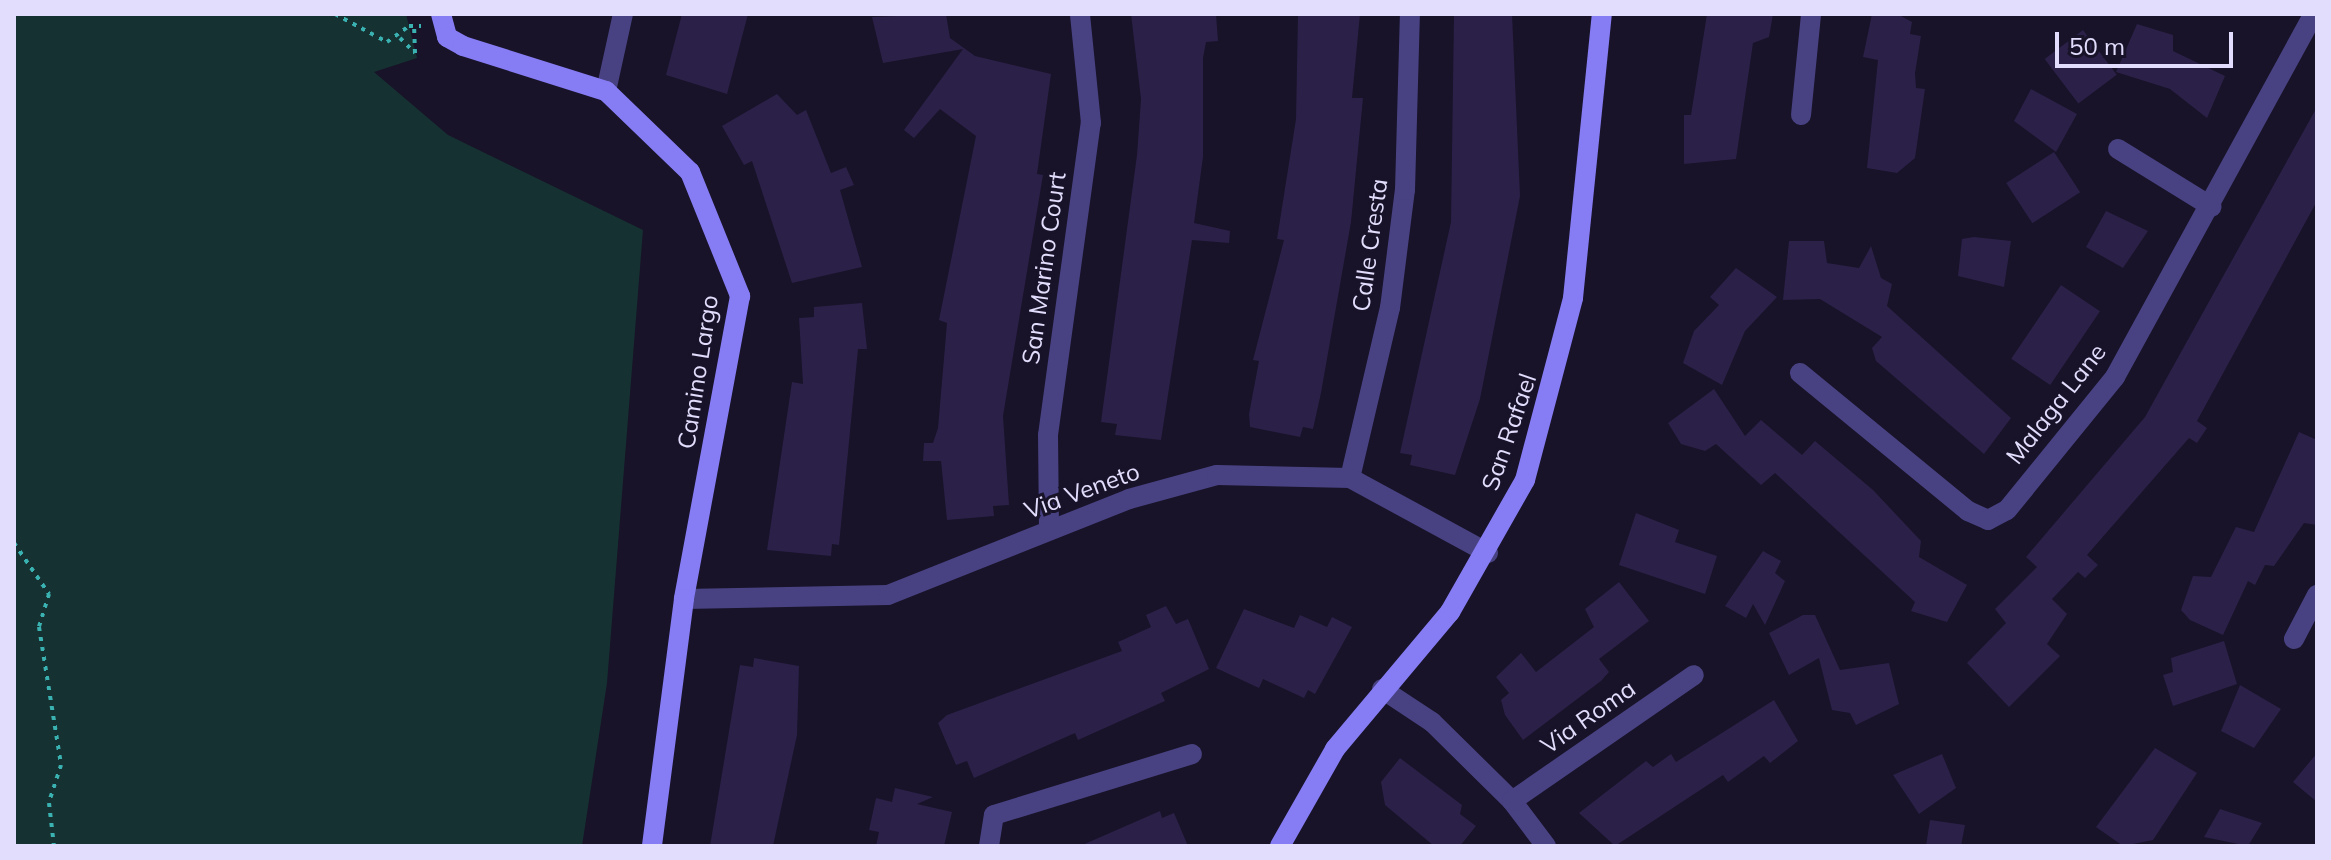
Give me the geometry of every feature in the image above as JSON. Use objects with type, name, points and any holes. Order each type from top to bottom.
[{"type":"street","points":[[606,91],[623,14]]},
{"type":"street","name":"San Marino Court","points":[[1049,529],[1049,421],[1091,123],[1080,14]]},
{"type":"street","name":"Calle Cresta","points":[[1350,478],[1390,308],[1403,205],[1410,14]]},
{"type":"street","name":"San Rafael","points":[[1280,846],[1335,749],[1382,689],[1450,612],[1488,553],[1525,480],[1556,382],[1573,298],[1602,14]]},
{"type":"street","points":[[1801,115],[1811,14]]},
{"type":"street","name":"Malaga Lane","points":[[1800,373],[1988,520],[2007,510],[2115,377],[2212,207],[2314,14]]},
{"type":"street","name":"Camino Largo","points":[[442,21],[463,46],[606,91],[690,172],[740,296],[684,599],[652,846]]},
{"type":"street","points":[[2118,149],[2212,207]]},
{"type":"street","name":"Via Veneto","points":[[684,599],[888,595],[1049,529],[1217,475],[1350,478],[1488,553]]},
{"type":"street","points":[[2294,639],[2317,595]]},
{"type":"street","name":"Via Roma","points":[[1512,801],[1694,675]]},
{"type":"street","points":[[1382,689],[1432,722],[1512,801],[1546,846]]},
{"type":"street","points":[[989,846],[994,815],[1192,754]]},
{"type":"path","points":[[335,14],[367,37],[400,38],[414,26],[442,21]]},
{"type":"path","points":[[400,38],[415,53],[414,26]]},
{"type":"path","points":[[14,543],[49,594],[39,627],[61,765],[49,803],[54,846]]},
{"type":"green space","points":[[14,14],[406,14],[417,58],[374,72],[448,135],[643,230],[607,683],[582,846],[14,846]]},
{"type":"building","points":[[682,14],[748,14],[727,94],[666,75]]},
{"type":"building","points":[[946,14],[950,38],[975,56],[1051,74],[1037,174],[1043,175],[1003,416],[1009,505],[993,506],[994,516],[947,520],[941,461],[923,461],[924,443],[933,443],[938,428],[947,323],[939,320],[976,136],[940,109],[914,138],[904,130],[963,49],[883,63],[872,17]]},
{"type":"building","points":[[1131,14],[1216,14],[1218,41],[1206,42],[1203,58],[1203,157],[1194,223],[1230,231],[1229,243],[1192,240],[1161,440],[1115,435],[1117,424],[1101,422],[1137,155],[1141,99]]},
{"type":"building","points":[[1298,14],[1360,14],[1352,98],[1363,98],[1351,222],[1321,393],[1313,429],[1303,427],[1300,437],[1250,427],[1249,414],[1259,361],[1253,360],[1284,240],[1277,239],[1296,119]]},
{"type":"building","points":[[1512,14],[1520,196],[1480,399],[1455,475],[1410,465],[1412,455],[1400,453],[1451,222],[1454,15]]},
{"type":"building","points":[[1707,14],[1773,14],[1769,37],[1753,43],[1736,159],[1684,164],[1684,115],[1691,115]]},
{"type":"building","points":[[1872,14],[1901,16],[1912,22],[1910,34],[1921,36],[1915,73],[1916,88],[1925,89],[1915,158],[1897,173],[1867,168],[1878,60],[1863,57]]},
{"type":"building","points":[[2137,24],[2173,35],[2173,51],[2225,76],[2207,118],[2170,89],[2116,72]]},
{"type":"building","points":[[2083,30],[2117,75],[2078,104],[2045,59]]},
{"type":"building","points":[[2031,89],[2077,114],[2056,152],[2014,121]]},
{"type":"building","points":[[777,94],[797,115],[806,110],[831,173],[846,167],[854,185],[840,190],[862,267],[792,283],[752,161],[744,165],[722,126]]},
{"type":"building","points":[[2317,107],[2317,201],[2197,421],[2207,428],[2197,443],[2189,438],[2087,555],[2098,565],[2085,578],[2078,572],[2052,599],[2067,614],[2047,644],[2060,656],[2009,707],[1967,663],[2006,623],[1995,609],[2037,567],[2026,557],[2145,417]]},
{"type":"building","points":[[2054,152],[2080,192],[2032,223],[2006,183]]},
{"type":"building","points":[[2106,211],[2148,231],[2123,268],[2086,247]]},
{"type":"building","points":[[1974,237],[2011,241],[2004,287],[1958,276],[1962,239]]},
{"type":"building","points":[[1789,241],[1824,241],[1827,263],[1859,268],[1871,246],[1881,278],[1892,284],[1887,306],[2011,418],[1984,454],[1876,361],[1872,348],[1882,337],[1820,299],[1783,300]]},
{"type":"building","points":[[1736,268],[1777,297],[1745,331],[1722,385],[1683,363],[1694,331],[1719,305],[1710,297]]},
{"type":"building","points":[[2061,285],[2100,311],[2050,385],[2011,359]]},
{"type":"building","points":[[862,303],[867,349],[858,349],[839,545],[832,544],[831,556],[767,550],[792,382],[803,384],[799,318],[814,317],[814,307]]},
{"type":"building","points":[[1714,389],[1745,436],[1761,420],[1802,455],[1815,441],[1873,490],[1921,541],[1919,557],[1967,585],[1947,622],[1911,611],[1915,602],[1775,473],[1761,485],[1716,444],[1705,451],[1681,444],[1668,423]]},
{"type":"building","points":[[2299,432],[2317,440],[2317,525],[2304,523],[2274,566],[2265,565],[2255,585],[2248,581],[2223,635],[2190,620],[2181,610],[2193,576],[2211,577],[2236,527],[2254,532]]},
{"type":"building","points":[[1636,513],[1679,530],[1675,542],[1717,556],[1705,594],[1619,565]]},
{"type":"building","points":[[1763,551],[1781,561],[1775,573],[1785,581],[1765,625],[1753,604],[1746,618],[1725,606]]},
{"type":"building","points":[[1619,582],[1649,621],[1599,659],[1609,672],[1601,681],[1523,740],[1505,715],[1501,700],[1509,693],[1496,677],[1521,653],[1536,672],[1594,627],[1585,609]]},
{"type":"building","points":[[1166,606],[1176,624],[1188,619],[1209,669],[1161,693],[1165,701],[1078,740],[1075,733],[974,778],[967,761],[956,765],[938,723],[947,715],[1122,651],[1118,642],[1151,627],[1146,615]]},
{"type":"building","points":[[1244,609],[1294,628],[1300,615],[1327,627],[1332,617],[1352,627],[1315,694],[1308,690],[1304,698],[1263,679],[1259,688],[1216,668]]},
{"type":"building","points":[[1803,615],[1815,615],[1840,670],[1889,663],[1899,704],[1856,725],[1850,713],[1832,710],[1819,658],[1789,675],[1769,633]]},
{"type":"building","points":[[2224,641],[2237,684],[2173,706],[2163,675],[2173,672],[2171,658]]},
{"type":"building","points":[[754,658],[799,666],[797,735],[773,846],[710,846],[740,665],[753,667]]},
{"type":"building","points":[[2240,685],[2281,709],[2254,748],[2221,731]]},
{"type":"building","points":[[1774,700],[1798,741],[1770,763],[1764,756],[1728,782],[1723,775],[1615,846],[1579,813],[1646,761],[1653,767],[1671,754],[1676,762]]},
{"type":"building","points":[[2155,748],[2197,773],[2153,840],[2123,846],[2096,827]]},
{"type":"building","points":[[2317,753],[2317,802],[2293,782]]},
{"type":"building","points":[[1942,754],[1956,788],[1919,814],[1893,775]]},
{"type":"building","points":[[1400,758],[1462,805],[1460,814],[1476,826],[1460,846],[1434,846],[1385,805],[1381,782]]},
{"type":"building","points":[[895,788],[933,797],[917,804],[952,812],[944,846],[876,846],[879,832],[869,830],[876,798],[892,802]]},
{"type":"building","points":[[2220,809],[2262,823],[2248,846],[2204,837]]},
{"type":"building","points":[[1160,811],[1162,818],[1174,813],[1188,846],[1080,846]]},
{"type":"building","points":[[1930,820],[1965,825],[1961,846],[1926,846]]}]
